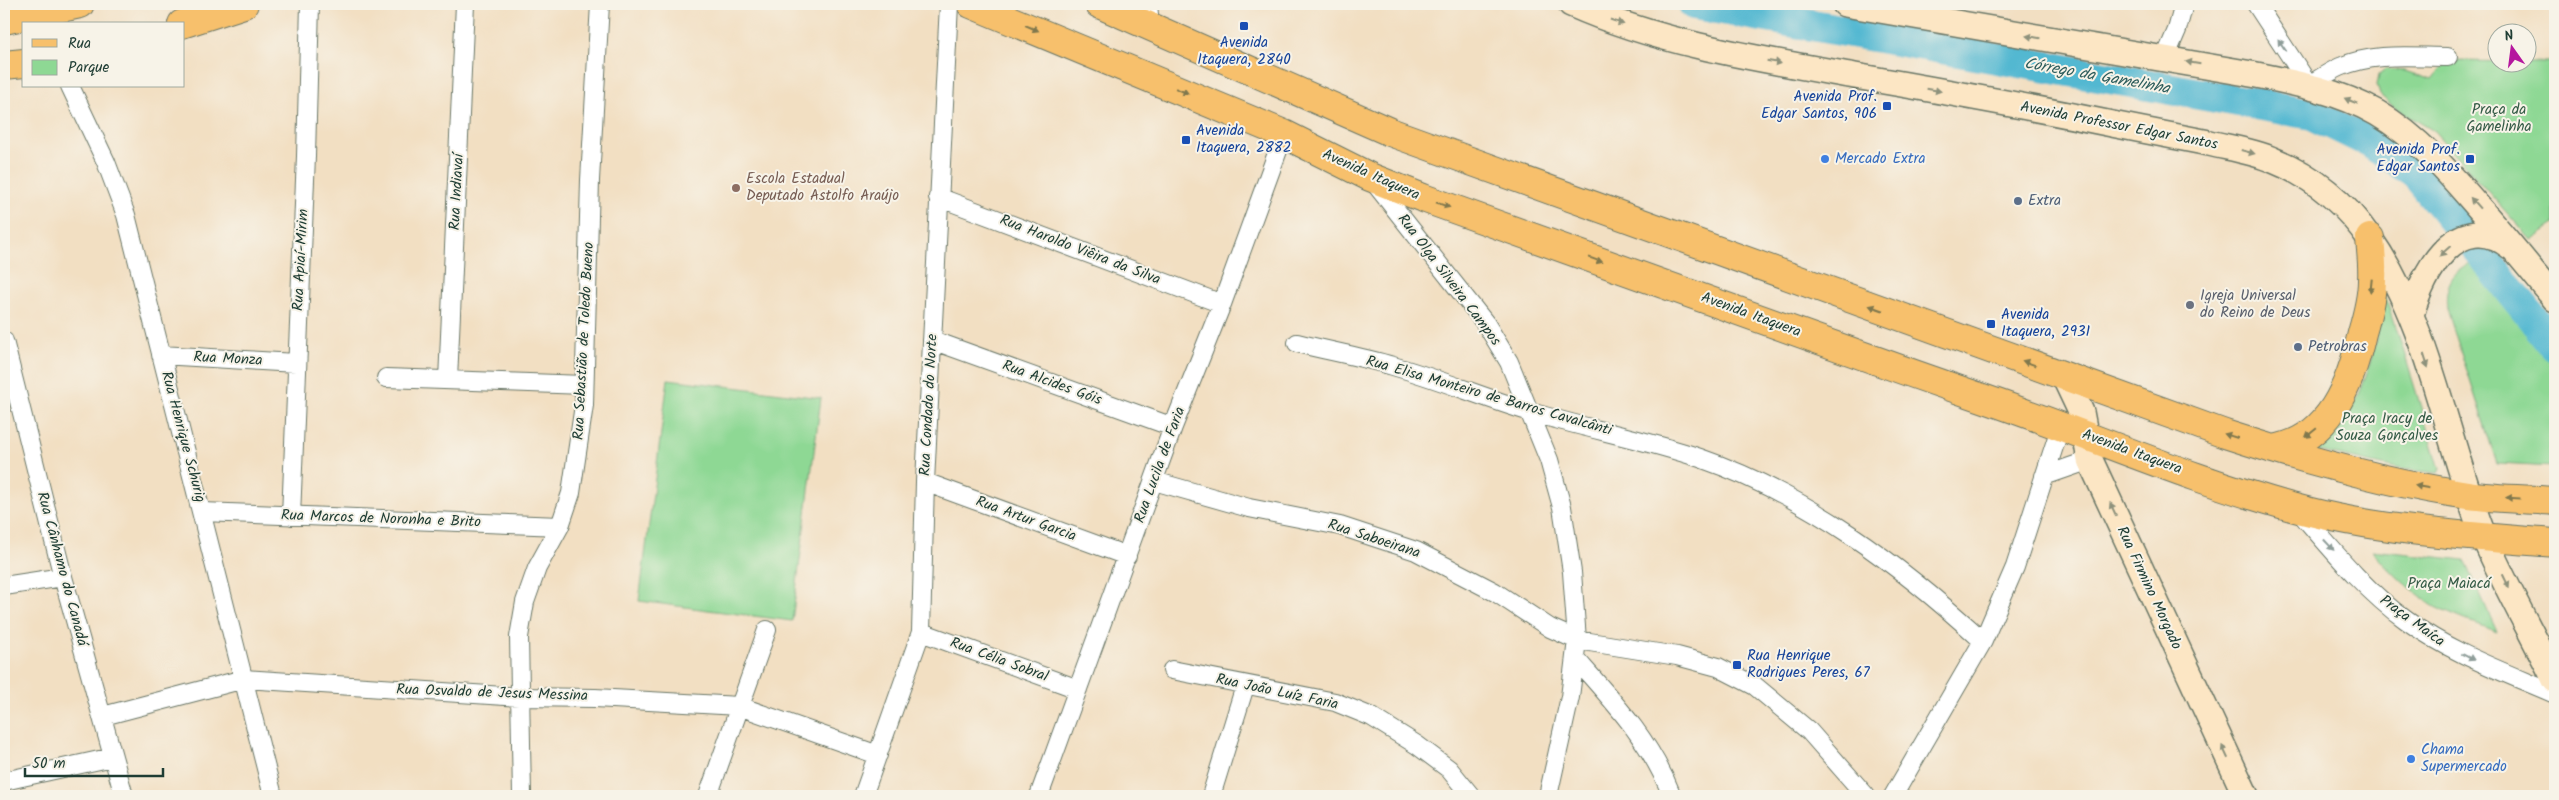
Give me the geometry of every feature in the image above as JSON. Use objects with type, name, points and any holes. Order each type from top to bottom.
[{"type":"main road","points":[[4,20],[80,4]]},
{"type":"main road","points":[[185,23],[244,4]]},
{"type":"main road","name":"Avenida Itaquera","points":[[971,4],[1284,134],[1370,177],[2234,489],[2296,508],[2356,522],[2485,538],[2555,543]]},
{"type":"main road","name":"Avenida Professor Edgar Santos","points":[[1571,4],[1657,36],[1739,56],[2033,108],[2235,149],[2272,159],[2304,175],[2328,192],[2370,238],[2391,272],[2411,315],[2485,538],[2555,680]]},
{"type":"main road","points":[[1846,4],[2165,58],[2310,85],[2377,113],[2420,144],[2451,176],[2555,299]]},
{"type":"main road","points":[[1110,5],[1149,14],[1390,132],[2225,434],[2312,461],[2411,485],[2470,495],[2555,500]]},
{"type":"main road","points":[[4,65],[22,63]]},
{"type":"main road","points":[[2411,315],[2418,288],[2430,266],[2455,242],[2471,236],[2489,235],[2499,238],[2518,253]]},
{"type":"main road","points":[[2272,449],[2293,445],[2310,435],[2332,413],[2347,385],[2369,306],[2372,281],[2370,238]]},
{"type":"main road","name":"Rua Firmino Morgado","points":[[2064,376],[2081,412],[2072,429],[2090,460],[2246,796]]},
{"type":"main road","points":[[2090,460],[2113,445]]},
{"type":"street","name":"Rua Apiaí-Mirim","points":[[291,516],[306,156],[310,4]]},
{"type":"street","name":"Rua Indiavaí","points":[[448,380],[466,4]]},
{"type":"street","name":"Rua Sebastião de Toledo Bueno","points":[[522,796],[519,637],[525,602],[537,568],[560,526],[571,493],[578,461],[584,385],[590,180],[600,4]]},
{"type":"street","name":"Rua Condado do Norte","points":[[863,796],[921,632],[938,197],[948,4]]},
{"type":"street","points":[[2165,58],[2177,30],[2184,4]]},
{"type":"street","points":[[2256,4],[2310,85],[2340,67],[2370,58],[2405,55],[2448,57]]},
{"type":"street","name":"Rua Henrique Schurig","points":[[71,88],[106,162],[126,215],[273,796]]},
{"type":"street","name":"Rua Lucila de Faria","points":[[1039,796],[1173,427],[1222,304],[1284,134]]},
{"type":"street","name":"Rua Olga Silveira Campos","points":[[1370,177],[1486,324],[1509,362],[1548,460],[1562,508],[1572,572],[1577,640],[1568,706],[1548,796]]},
{"type":"street","name":"Rua Haroldo Viêira da Silva","points":[[938,197],[1222,304]]},
{"type":"street","name":"Rua Alcides Góis","points":[[932,340],[1173,427]]},
{"type":"street","name":"Rua Cânhamo do Canadá","points":[[4,341],[10,390],[124,796]]},
{"type":"street","name":"Rua Elisa Monteiro de Barros Cavalcânti","points":[[1297,342],[1392,365],[1528,411],[1644,440],[1702,459],[1811,509],[1862,542],[1915,583],[1983,641]]},
{"type":"street","name":"Rua Monza","points":[[161,355],[296,363]]},
{"type":"street","points":[[386,378],[584,385]]},
{"type":"street","points":[[1894,796],[1983,641],[2015,567],[2044,476],[2072,429]]},
{"type":"street","points":[[2044,476],[2090,460]]},
{"type":"street","name":"Rua Saboeirana","points":[[1154,481],[1249,508],[1340,526],[1416,551],[1495,592],[1550,628],[1577,640],[1677,656],[1718,667],[1755,686],[1809,730],[1866,796]]},
{"type":"street","name":"Rua Artur Garcia","points":[[926,482],[1126,556]]},
{"type":"street","name":"Praça Maíca","points":[[2296,508],[2373,592],[2406,620],[2447,646],[2482,664],[2555,694]]},
{"type":"street","name":"Rua Marcos de Noronha e Brito","points":[[202,512],[560,526]]},
{"type":"street","points":[[4,586],[62,577]]},
{"type":"street","points":[[708,796],[767,630]]},
{"type":"street","name":"Rua Célia Sobral","points":[[921,632],[1078,688]]},
{"type":"street","points":[[1575,658],[1634,725],[1666,780],[1672,796]]},
{"type":"street","name":"Rua João Luíz Faria","points":[[1172,670],[1245,686],[1335,702],[1372,717],[1418,745],[1449,769],[1471,796]]},
{"type":"street","name":"Rua Osvaldo de Jesus Messina","points":[[103,716],[244,679],[519,697],[595,698],[739,706],[878,756]]},
{"type":"street","points":[[1211,796],[1245,686]]},
{"type":"street","points":[[4,780],[114,757]]},
{"type":"green space","name":"Praça da Gamelinha","points":[[2448,61],[2486,61],[2486,72],[2536,72],[2536,62],[2549,62],[2555,91],[2555,224],[2531,240],[2434,131],[2394,107],[2380,95],[2377,85],[2379,74],[2385,69],[2405,71],[2432,80]]},
{"type":"green space","name":"Praça Iracy de Souza Gonçalves","points":[[2479,262],[2486,263],[2491,267],[2555,349],[2555,467],[2497,464],[2447,309],[2446,300],[2452,278],[2463,268]]},
{"type":"green space","name":"Praça Iracy de Souza Gonçalves","points":[[2384,297],[2389,304],[2440,469],[2438,473],[2401,469],[2314,450],[2330,439],[2355,404],[2371,360]]},
{"type":"green space","points":[[668,379],[821,398],[792,621],[639,601]]},
{"type":"green space","name":"Praça Maiacá","points":[[2372,550],[2465,560],[2497,632],[2436,607],[2402,581]]},
{"type":"waterway","name":"Córrego da Gamelinha","points":[[1694,4],[2312,114],[2371,143],[2416,174],[2461,229]]},
{"type":"waterway","name":"Córrego da Gamelinha","points":[[2475,246],[2555,346]]},
{"type":"place","name":"Avenida Itaquera, 2840","points":[[1244,26]]},
{"type":"place","name":"Avenida Prof. Edgar Santos, 906","points":[[1887,106]]},
{"type":"place","name":"Avenida Itaquera, 2882","points":[[1186,140]]},
{"type":"place","name":"Mercado Extra","points":[[1825,159]]},
{"type":"place","name":"Avenida Prof. Edgar Santos","points":[[2470,159]]},
{"type":"place","name":"Escola Estadual Deputado Astolfo Araújo","points":[[736,188]]},
{"type":"place","name":"Extra","points":[[2018,201]]},
{"type":"place","name":"Igreja Universal do Reino de Deus","points":[[2190,305]]},
{"type":"place","name":"Avenida Itaquera, 2931","points":[[1991,324]]},
{"type":"place","name":"Petrobras","points":[[2298,347]]},
{"type":"place","name":"Rua Henrique Rodrigues Peres, 67","points":[[1737,665]]},
{"type":"place","name":"Chama Supermercado","points":[[2411,759]]}]
